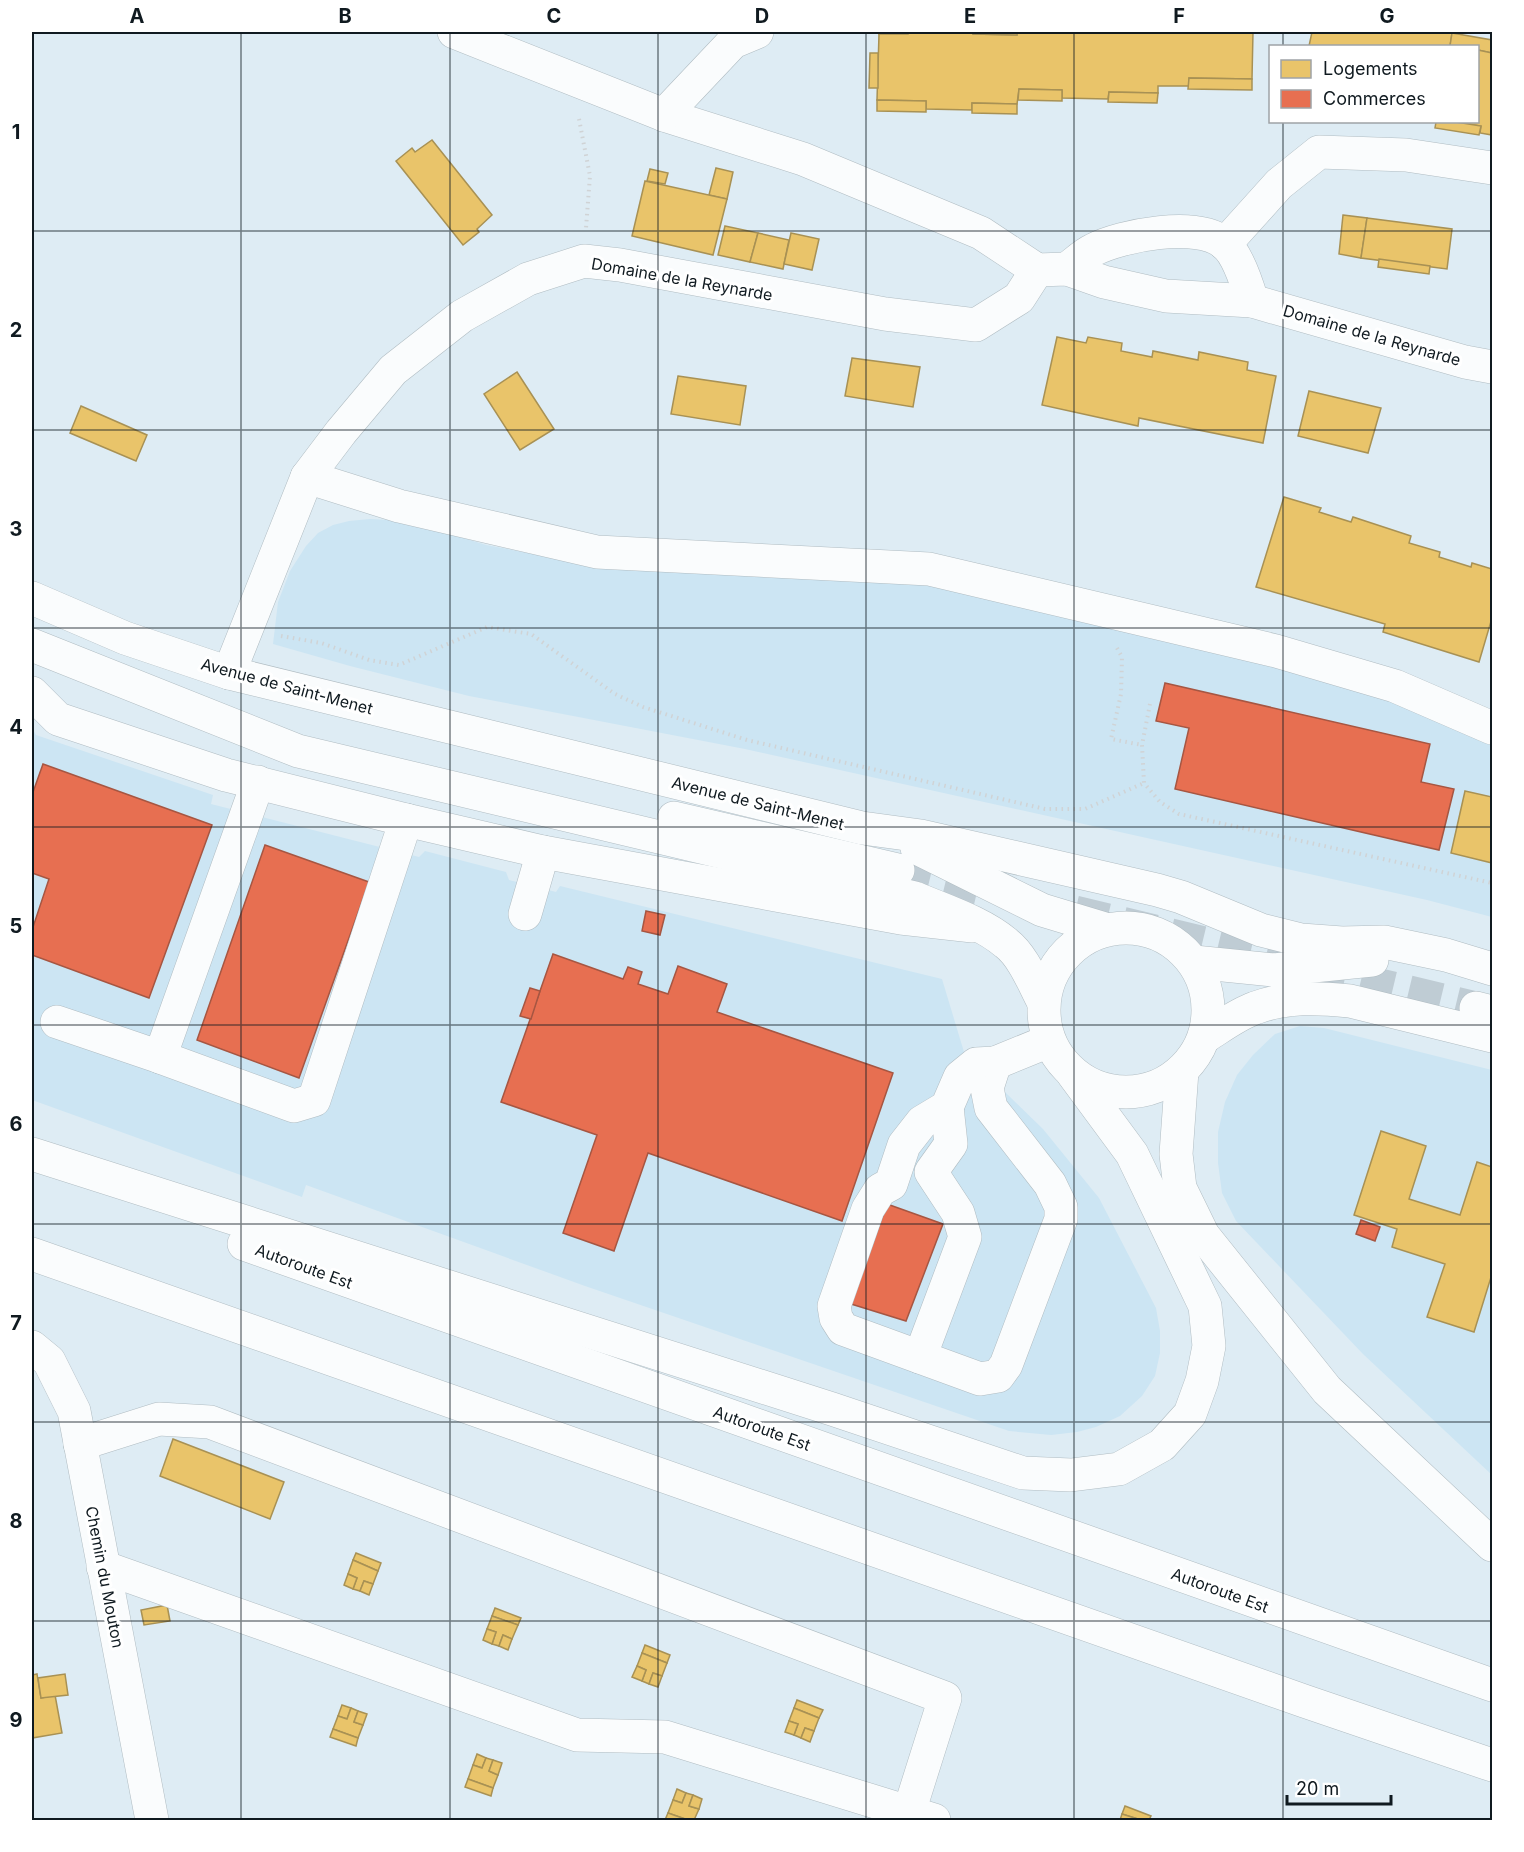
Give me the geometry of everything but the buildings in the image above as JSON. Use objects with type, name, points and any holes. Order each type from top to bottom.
[{"type":"main road","name":"Domaine de la Reynarde","points":[[454,32],[664,115],[814,164],[981,233],[1052,270],[1166,296],[1252,301],[1465,362],[1492,367]]},
{"type":"main road","points":[[664,115],[733,42],[757,32]]},
{"type":"main road","points":[[1252,301],[1243,273],[1225,243],[1279,183],[1319,152],[1406,154],[1492,168]]},
{"type":"main road","name":"Domaine de la Reynarde","points":[[229,673],[307,477],[341,432],[393,370],[462,316],[528,279],[584,261],[620,265],[885,315],[976,326],[1019,298],[1052,270],[1093,250],[1136,236],[1181,232],[1208,234],[1225,243]]},
{"type":"main road","points":[[307,477],[399,506],[597,552],[929,569],[1276,651],[1395,686],[1492,728]]},
{"type":"main road","name":"Avenue de Saint-Menet","points":[[32,598],[125,638],[229,673],[862,828],[921,836],[1157,890],[1181,897],[1261,930],[1301,940],[1342,943],[1383,942],[1446,955],[1492,969]]},
{"type":"main road","points":[[32,645],[298,751],[915,898],[983,927],[1008,943],[1025,967],[1043,1001]]},
{"type":"main road","points":[[32,693],[58,719],[226,775],[406,820],[543,852],[901,918],[983,927]]},
{"type":"main road","points":[[170,701],[898,870]]},
{"type":"main road","points":[[160,1057],[258,782]]},
{"type":"main road","points":[[57,1022],[294,1106],[314,1100],[406,820]]},
{"type":"main road","points":[[862,828],[910,845],[1042,910],[1105,930]]},
{"type":"main road","points":[[525,914],[543,852]]},
{"type":"main road","points":[[32,1154],[832,1409],[1023,1473],[1071,1475],[1119,1469],[1162,1445],[1190,1414],[1202,1382],[1209,1346],[1204,1306],[1132,1154],[1073,1074],[1049,1041],[1044,1026],[1043,1001],[1053,970],[1075,944],[1105,930],[1130,927],[1154,932],[1177,944],[1194,962],[1206,985],[1210,1010],[1206,1036],[1196,1056],[1182,1071],[1156,1088],[1128,1093],[1098,1089],[1073,1074]]},
{"type":"main road","points":[[1194,962],[1274,970],[1381,959],[1441,971],[1492,976]]},
{"type":"main road","points":[[1206,1036],[1256,1007],[1291,999],[1350,1001],[1492,1036]]},
{"type":"main road","points":[[920,1357],[965,1237],[958,1213],[932,1172],[951,1144],[947,1107],[960,1077],[976,1064],[995,1063],[1049,1041]]},
{"type":"main road","points":[[947,1107],[922,1122],[904,1145],[891,1184],[880,1190],[868,1209],[834,1306],[836,1318],[843,1329],[980,1379],[998,1376],[1006,1365],[1061,1219],[1061,1207],[1050,1184],[991,1108],[987,1088],[995,1063]]},
{"type":"main road","points":[[1182,1071],[1176,1154],[1180,1188],[1203,1235],[1327,1390],[1492,1545]]},
{"type":"main road","name":"Autoroute Est","points":[[32,1169],[1492,1685]]},
{"type":"main road","points":[[32,1254],[1492,1765]]},
{"type":"main road","name":"Chemin du Mouton","points":[[32,1347],[49,1361],[74,1410],[152,1821]]},
{"type":"main road","points":[[80,1444],[159,1419],[210,1422],[945,1698],[921,1816],[665,1737],[578,1735],[103,1567]]},
{"type":"main road","points":[[1304,1701],[1492,1782]]},
{"type":"path","points":[[573,110],[579,118],[590,176],[584,261]]},
{"type":"path","points":[[248,630],[321,643],[369,660],[399,665],[487,627],[531,634],[615,694],[643,707],[747,740],[1045,809],[1085,809],[1144,783]]},
{"type":"path","points":[[1113,642],[1122,657],[1121,694],[1111,739],[1142,746]]},
{"type":"path","points":[[1150,704],[1142,746],[1144,783],[1160,802],[1179,814],[1492,883]]},
{"type":"shaded area","points":[[370,519],[409,521],[486,545],[570,561],[926,582],[1280,663],[1378,696],[1492,744],[1492,917],[1427,900],[745,749],[469,696],[273,644],[278,602],[290,571],[306,546],[318,533],[333,525]]},
{"type":"shaded area","points":[[32,728],[36,735],[213,795],[211,804],[419,857],[425,851],[506,872],[509,880],[556,892],[560,886],[942,979],[964,1052],[1043,1129],[1099,1198],[1156,1308],[1160,1331],[1160,1353],[1155,1376],[1142,1396],[1120,1416],[1096,1427],[1051,1435],[1009,1431],[585,1286],[306,1185],[302,1197],[32,1100]]},
{"type":"shaded area","points":[[1300,1026],[1324,1028],[1492,1070],[1492,1475],[1363,1354],[1236,1221],[1222,1193],[1218,1163],[1218,1132],[1225,1102],[1237,1075],[1253,1055],[1275,1034]]},
{"type":"tunnel","points":[[898,870],[990,892]]},
{"type":"tunnel","points":[[1075,912],[1476,1008]]}]
